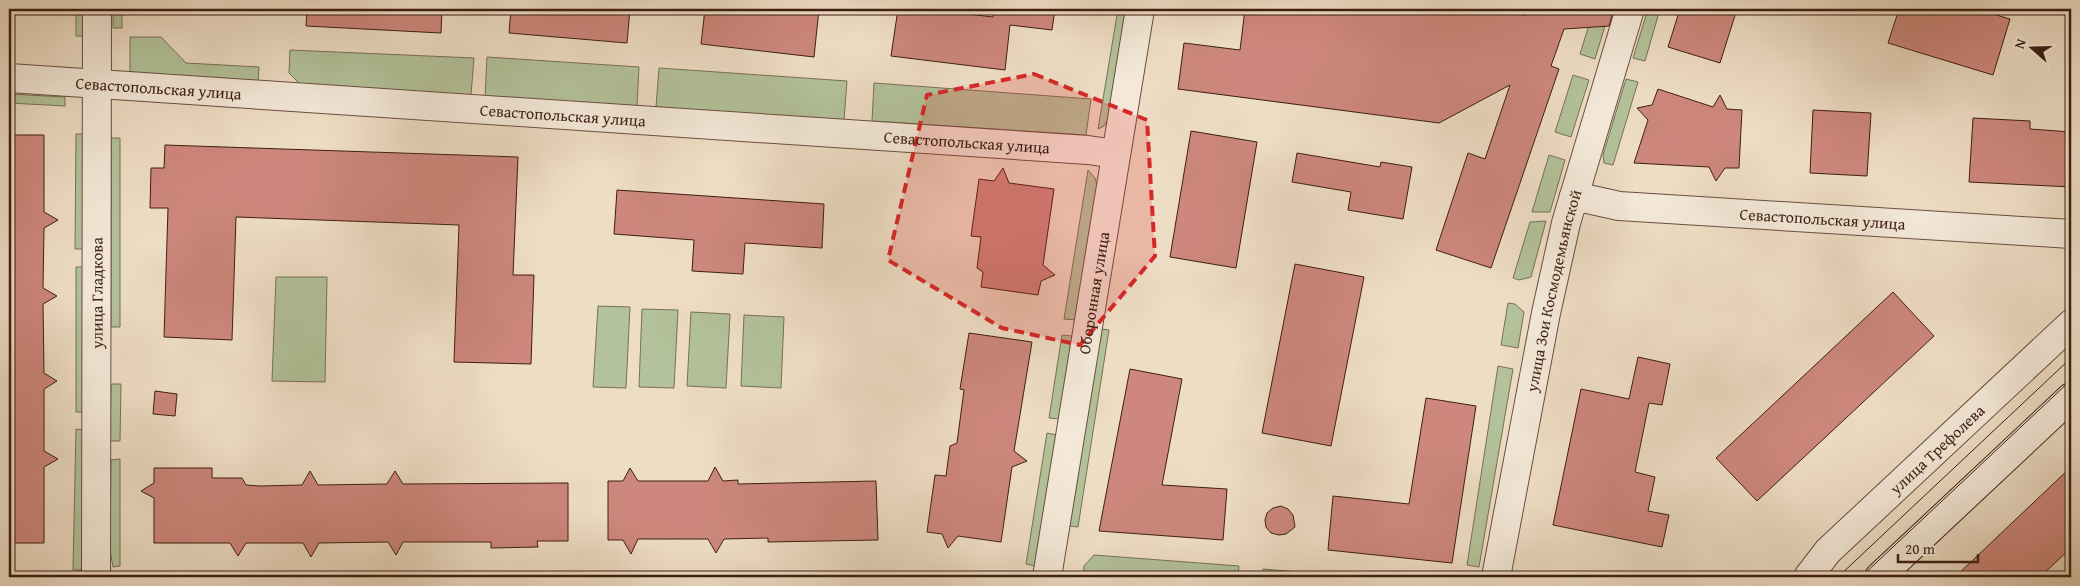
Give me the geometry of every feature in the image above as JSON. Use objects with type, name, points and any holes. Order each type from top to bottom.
[{"type":"street","name":"улица Гладкова","points":[[96,577],[97,9]]},
{"type":"street","name":"Оборонная улица","points":[[1046,577],[1140,9]]},
{"type":"street","name":"улица Зои Космодемьянской","points":[[1496,577],[1546,313],[1574,196],[1630,9]]},
{"type":"street","name":"Севастопольская улица","points":[[9,78],[1059,148],[1116,154]]},
{"type":"street","name":"Севастопольская улица","points":[[1574,196],[1619,206],[2071,234]]},
{"type":"street","name":"улица Трефолева","points":[[1808,577],[1828,551],[2071,324]]},
{"type":"street","points":[[1879,577],[2071,397]]},
{"type":"highlighted area","points":[[1034,74],[1147,120],[1155,256],[1080,345],[1002,328],[888,260],[927,95]]},
{"type":"green space","points":[[76,9],[84,9],[84,36],[76,36]]},
{"type":"green space","points":[[113,9],[122,9],[122,28],[113,28]]},
{"type":"green space","points":[[1118,9],[1127,9],[1109,118],[1104,126],[1098,129]]},
{"type":"green space","points":[[1594,9],[1610,9],[1595,59],[1580,54]]},
{"type":"green space","points":[[1648,9],[1660,9],[1645,61],[1633,58]]},
{"type":"green space","points":[[130,37],[161,37],[186,63],[259,67],[258,82],[130,72]]},
{"type":"green space","points":[[290,50],[474,58],[471,95],[302,86],[289,73]]},
{"type":"green space","points":[[487,57],[639,67],[637,106],[485,97]]},
{"type":"green space","points":[[659,68],[847,81],[844,120],[656,107]]},
{"type":"green space","points":[[1573,75],[1589,80],[1571,137],[1555,132]]},
{"type":"green space","points":[[1626,79],[1638,82],[1613,165],[1604,163],[1603,155]]},
{"type":"green space","points":[[874,83],[1091,99],[1086,135],[872,121]]},
{"type":"green space","points":[[9,94],[65,97],[65,106],[9,103]]},
{"type":"green space","points":[[76,134],[85,134],[84,249],[75,249]]},
{"type":"green space","points":[[111,138],[120,138],[120,327],[111,327]]},
{"type":"green space","points":[[1549,155],[1565,160],[1550,212],[1532,212]]},
{"type":"green space","points":[[1088,170],[1095,178],[1098,188],[1076,320],[1064,319]]},
{"type":"green space","points":[[1546,221],[1531,277],[1519,280],[1513,278],[1530,222]]},
{"type":"green space","points":[[76,267],[84,267],[84,412],[76,412]]},
{"type":"green space","points":[[276,277],[327,277],[325,382],[272,381]]},
{"type":"green space","points":[[1508,303],[1515,304],[1524,312],[1518,348],[1501,345]]},
{"type":"green space","points":[[598,306],[630,307],[626,388],[593,387]]},
{"type":"green space","points":[[642,309],[678,310],[674,388],[639,387]]},
{"type":"green space","points":[[691,312],[730,314],[726,388],[687,386]]},
{"type":"green space","points":[[744,315],[784,317],[781,388],[741,386]]},
{"type":"green space","points":[[1101,329],[1109,330],[1078,527],[1069,526]]},
{"type":"green space","points":[[1062,335],[1072,336],[1060,419],[1049,418]]},
{"type":"green space","points":[[1498,366],[1513,369],[1479,567],[1467,565]]},
{"type":"green space","points":[[111,384],[121,384],[120,441],[110,441]]},
{"type":"green space","points":[[76,429],[84,430],[83,554],[81,570],[73,570]]},
{"type":"green space","points":[[1047,433],[1057,435],[1040,547],[1035,566],[1026,564]]},
{"type":"green space","points":[[120,459],[120,566],[113,567],[110,550],[111,460]]},
{"type":"green space","points":[[1094,555],[1239,566],[1238,577],[1083,577],[1084,566]]},
{"type":"green space","points":[[1263,569],[1357,577],[1263,577]]},
{"type":"building","points":[[307,9],[442,9],[441,33],[306,26]]},
{"type":"building","points":[[511,9],[630,9],[627,43],[509,33]]},
{"type":"building","points":[[705,9],[819,9],[814,57],[701,44]]},
{"type":"building","points":[[898,9],[926,9],[993,17],[993,9],[1055,9],[1052,30],[1010,25],[1005,70],[891,56]]},
{"type":"building","points":[[1245,9],[1448,9],[1526,15],[1528,9],[1611,9],[1612,16],[1609,26],[1564,29],[1551,66],[1559,69],[1491,268],[1436,250],[1468,153],[1485,159],[1510,85],[1439,123],[1178,89],[1184,43],[1240,50]]},
{"type":"building","points":[[1680,9],[1737,9],[1720,63],[1668,47]]},
{"type":"building","points":[[1899,9],[1976,9],[2010,19],[1993,75],[1888,43]]},
{"type":"building","points":[[1658,89],[1713,107],[1720,95],[1727,109],[1742,110],[1739,168],[1725,168],[1716,181],[1709,167],[1634,163],[1648,120],[1637,108],[1652,105]]},
{"type":"building","points":[[1813,110],[1871,113],[1867,176],[1810,173]]},
{"type":"building","points":[[1973,118],[2030,121],[2030,129],[2071,132],[2071,187],[1969,182]]},
{"type":"building","points":[[1191,131],[1257,142],[1236,268],[1170,257]]},
{"type":"building","points":[[9,135],[44,135],[44,212],[58,220],[44,228],[43,288],[57,296],[43,304],[44,373],[57,381],[44,389],[44,451],[58,459],[44,467],[44,543],[9,543]]},
{"type":"building","points":[[165,145],[518,157],[513,275],[534,275],[531,364],[454,362],[459,225],[236,217],[232,340],[164,337],[168,208],[150,208],[151,168],[164,168]]},
{"type":"building","points":[[1297,153],[1380,167],[1381,162],[1412,167],[1403,219],[1348,210],[1351,192],[1292,182]]},
{"type":"building","points":[[1003,168],[1009,183],[1054,189],[1043,265],[1055,275],[1041,281],[1038,295],[981,287],[983,272],[977,268],[981,237],[971,236],[979,179],[994,181]]},
{"type":"building","points":[[617,190],[824,204],[822,248],[745,243],[743,274],[692,271],[694,240],[614,234]]},
{"type":"building","points":[[1295,264],[1364,277],[1331,446],[1262,433]]},
{"type":"building","points":[[1893,292],[1934,336],[1757,501],[1716,458]]},
{"type":"building","points":[[969,333],[1032,342],[1014,451],[1027,461],[1012,467],[1001,542],[958,536],[948,548],[942,534],[927,532],[935,475],[946,476],[950,446],[957,443],[964,390],[960,389]]},
{"type":"building","points":[[1638,357],[1670,364],[1662,405],[1649,403],[1635,472],[1655,477],[1648,511],[1669,515],[1662,547],[1553,525],[1581,389],[1629,399]]},
{"type":"building","points":[[1130,369],[1182,379],[1162,485],[1227,489],[1223,540],[1099,531]]},
{"type":"building","points":[[155,391],[177,394],[175,416],[153,414]]},
{"type":"building","points":[[1426,398],[1476,406],[1452,563],[1328,550],[1333,496],[1409,504]]},
{"type":"building","points":[[715,467],[723,481],[738,480],[738,484],[876,481],[878,540],[768,542],[768,538],[724,539],[716,553],[708,539],[638,539],[631,554],[623,540],[608,540],[608,481],[623,481],[630,468],[638,481],[708,481]]},
{"type":"building","points":[[2071,467],[2071,548],[2040,577],[1955,577]]},
{"type":"building","points":[[154,468],[212,468],[212,478],[242,478],[246,485],[260,486],[302,485],[310,471],[318,485],[387,484],[395,471],[403,484],[568,483],[568,541],[537,541],[538,547],[491,548],[491,542],[403,542],[396,555],[388,542],[319,543],[311,557],[303,543],[246,543],[238,556],[230,543],[154,543],[154,498],[141,491],[154,483]]},
{"type":"building","points":[[1281,506],[1288,509],[1293,515],[1295,527],[1286,534],[1279,535],[1271,533],[1266,527],[1265,520],[1267,513],[1273,508]]},
{"type":"tram line","points":[[1838,577],[2071,358]]},
{"type":"tram line","points":[[1861,577],[2071,380]]}]
